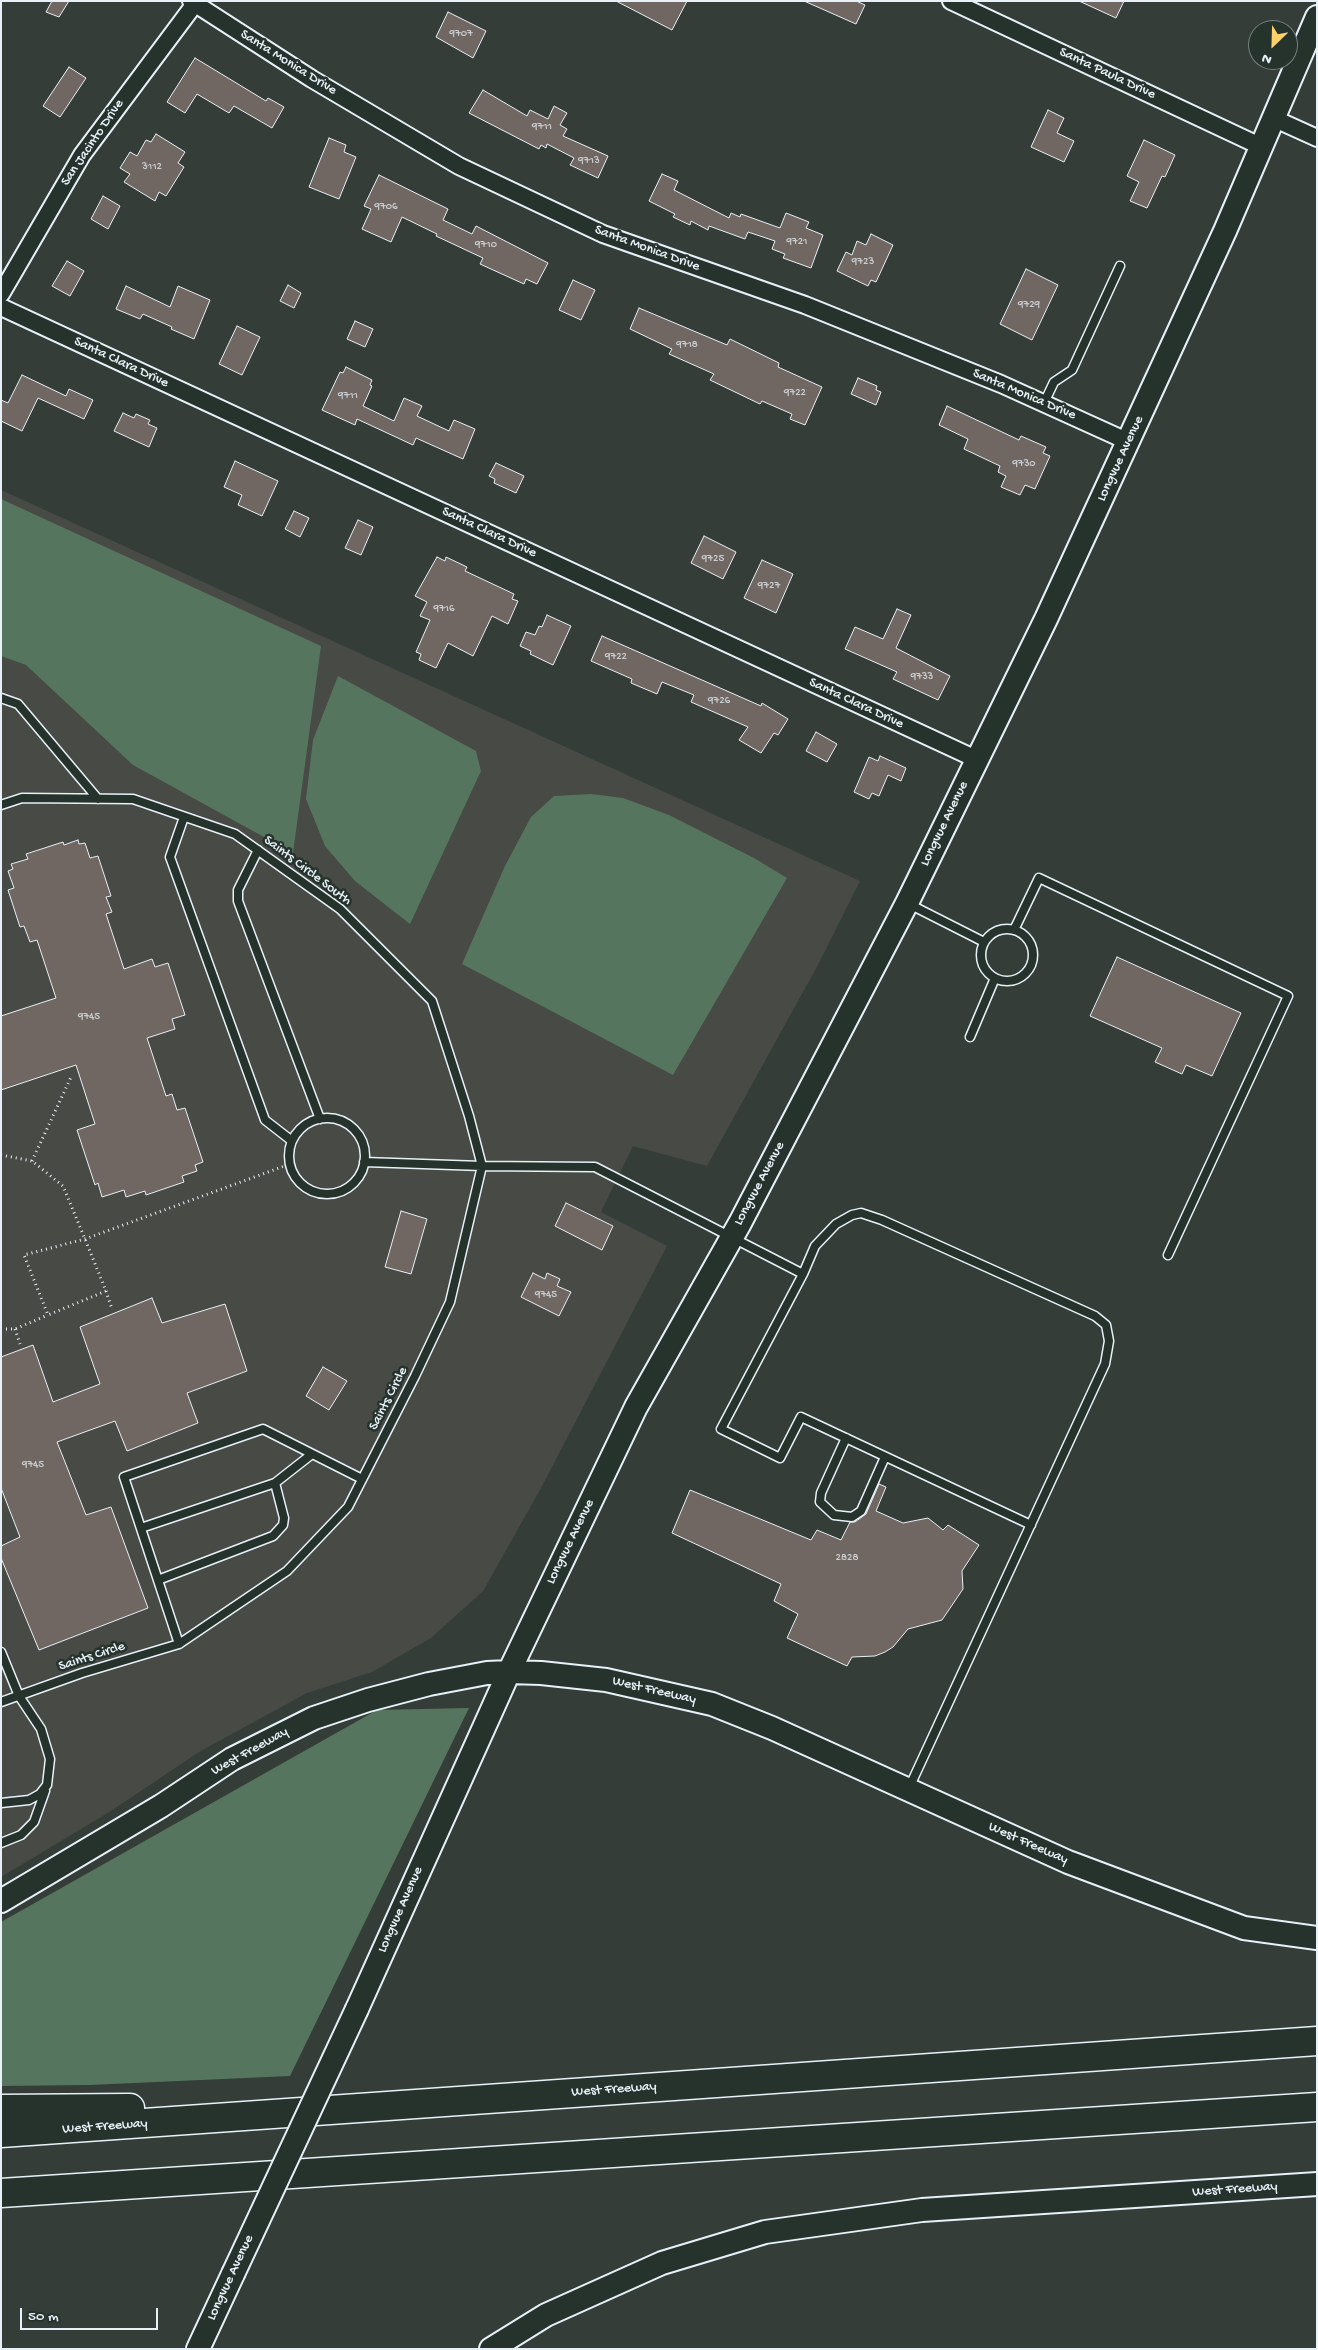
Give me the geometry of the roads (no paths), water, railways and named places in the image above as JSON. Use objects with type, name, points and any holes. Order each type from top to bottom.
[{"type":"highway","name":"West Freeway","points":[[1,2133],[1317,2041]]},
{"type":"highway","points":[[1,2109],[130,2108],[388,2089],[442,2101]]},
{"type":"highway","points":[[1,2193],[1317,2107]]},
{"type":"highway","points":[[1,2210],[82,2201],[113,2185]]},
{"type":"main road","name":"Longvue Avenue","points":[[198,2349],[357,2008],[509,1672],[636,1407],[732,1238],[907,903],[1046,619],[1129,442],[1262,148],[1317,17]]},
{"type":"main road","name":"West Freeway","points":[[1,1901],[161,1806],[232,1759],[314,1718],[368,1700],[429,1684],[487,1673],[509,1672],[541,1673],[606,1680],[712,1704],[1068,1862],[1244,1928],[1317,1938]]},
{"type":"main road","name":"West Freeway","points":[[491,2349],[546,2315],[662,2263],[765,2232],[922,2210],[1317,2184]]},
{"type":"street","name":"Santa Paula Drive","points":[[951,1],[1262,148]]},
{"type":"street","name":"San Jacinto Drive","points":[[1,294],[82,155],[194,2]]},
{"type":"street","name":"Santa Monica Drive","points":[[194,2],[312,79],[459,166],[603,234],[805,305],[1044,403],[1129,442]]},
{"type":"street","points":[[1275,119],[1317,138]]},
{"type":"street","name":"Santa Clara Drive","points":[[1,307],[976,759]]},
{"type":"lane","points":[[1044,403],[1054,382],[1072,370],[1120,266]]},
{"type":"lane","points":[[2,699],[18,704],[98,799]]},
{"type":"lane","name":"Saints Circle South","points":[[1,805],[22,798],[134,799],[235,834],[340,909],[432,1001],[469,1116],[482,1166]]},
{"type":"lane","points":[[184,816],[170,858],[265,1120],[292,1141]]},
{"type":"lane","points":[[258,850],[238,890],[238,901],[320,1119]]},
{"type":"lane","points":[[1014,930],[1039,878],[1288,996],[1168,1255]]},
{"type":"lane","points":[[907,903],[984,942]]},
{"type":"lane","points":[[997,930],[1014,930],[1029,940],[1033,958],[1031,966],[1019,978],[1003,981],[995,978],[984,967],[981,959],[984,942],[997,930]]},
{"type":"lane","points":[[970,1037],[995,978]]},
{"type":"lane","points":[[320,1119],[337,1119],[349,1125],[359,1136],[364,1148],[364,1162],[359,1176],[349,1187],[336,1193],[320,1193],[306,1188],[296,1178],[290,1164],[288,1152],[292,1141],[304,1125],[320,1119]]},
{"type":"lane","points":[[364,1162],[594,1167],[803,1274]]},
{"type":"lane","name":"Saints Circle","points":[[1,1702],[82,1672],[179,1644],[288,1571],[348,1508],[450,1302],[482,1166]]},
{"type":"lane","points":[[908,1790],[1106,1364],[1109,1341],[1106,1324],[1095,1316],[889,1223],[861,1213],[852,1215],[836,1224],[815,1246],[803,1274],[720,1429],[780,1458],[802,1417],[1031,1525]]},
{"type":"lane","points":[[179,1644],[124,1477],[263,1429],[362,1480]]},
{"type":"lane","points":[[846,1438],[821,1493],[820,1502],[834,1515],[852,1517],[861,1511],[886,1457]]},
{"type":"lane","points":[[141,1528],[275,1483],[312,1454]]},
{"type":"lane","points":[[158,1580],[273,1536],[279,1531],[284,1518],[275,1483]]},
{"type":"lane","points":[[1,1652],[19,1696],[40,1729],[50,1759],[47,1785],[34,1822],[21,1835],[1,1843]]},
{"type":"lane","points":[[1,1803],[29,1800],[40,1794],[47,1785]]}]
